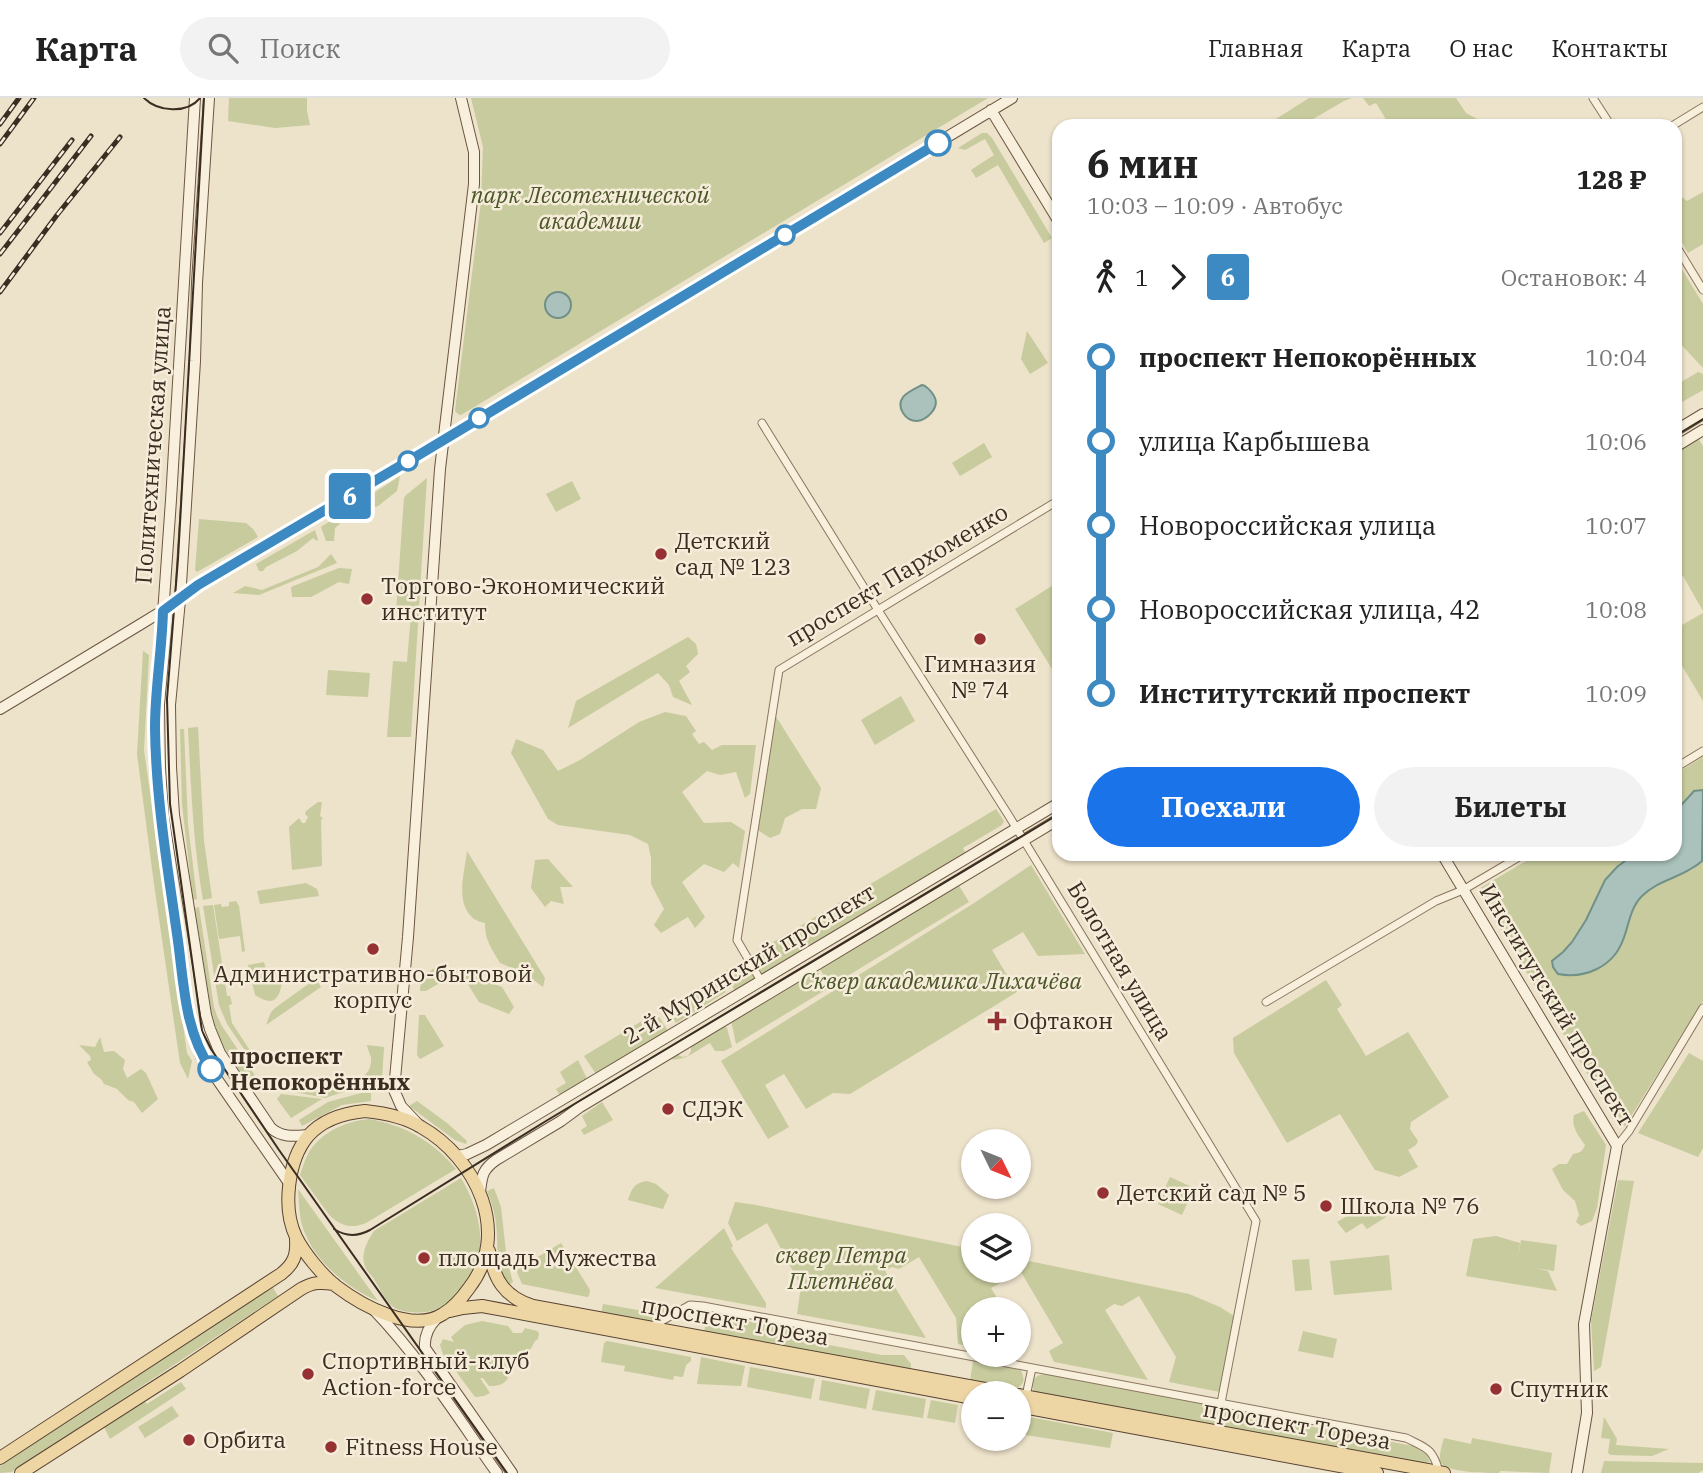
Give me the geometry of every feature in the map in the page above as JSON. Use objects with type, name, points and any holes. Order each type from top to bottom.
[{"type":"main road","name":"Политехническая улица","points":[[195,98],[156,705],[157,782],[167,872],[192,1035],[201,1056],[289,1183]]},
{"type":"main road","name":"Политехническая улица","points":[[209,98],[180,600],[170,705],[174,816],[203,995],[210,1029],[220,1053],[271,1128],[278,1134],[309,1135]]},
{"type":"main road","points":[[461,98],[474,152],[474,184],[440,469],[408,937],[394,1090],[401,1106],[420,1126],[457,1156],[480,1192],[488,1226],[488,1247],[483,1265],[465,1293],[430,1325],[425,1348],[512,1473]]},
{"type":"main road","points":[[0,712],[163,613],[198,585],[1012,98]]},
{"type":"main road","points":[[991,110],[1052,210]]},
{"type":"main road","points":[[1682,427],[1703,414]]},
{"type":"main road","points":[[1682,443],[1703,430]]},
{"type":"main road","name":"2-й Муринский проспект","points":[[457,1156],[486,1145],[1052,807]]},
{"type":"main road","name":"2-й Муринский проспект","points":[[480,1192],[483,1173],[496,1160],[1052,823]]},
{"type":"main road","name":"Институтский проспект","points":[[1446,861],[1617,1146],[1584,1324],[1587,1413],[1577,1473]]},
{"type":"main road","points":[[185,997],[195,990],[203,995]]},
{"type":"main road","points":[[0,1458],[287,1270],[295,1261],[297,1250],[289,1210],[289,1183],[296,1160],[309,1135],[341,1115],[365,1111],[392,1116],[420,1126]]},
{"type":"main road","points":[[296,1237],[314,1263],[334,1284],[374,1310],[414,1356],[497,1473]]},
{"type":"main road","name":"проспект Тореза","points":[[488,1247],[496,1278],[514,1298],[533,1306],[961,1384]]},
{"type":"main road","points":[[21,1473],[301,1289],[320,1282],[334,1284]]},
{"type":"main road","name":"проспект Тореза","points":[[441,1315],[463,1308],[482,1307],[961,1396]]},
{"type":"main road","points":[[374,1310],[407,1320],[441,1315]]},
{"type":"main road","name":"проспект Тореза","points":[[1031,1401],[1442,1473]]},
{"type":"main road","name":"проспект Тореза","points":[[1031,1401],[1377,1473]]},
{"type":"street","points":[[1593,98],[1606,119]]},
{"type":"street","points":[[1682,120],[1703,107]]},
{"type":"street","points":[[1682,256],[1703,290]]},
{"type":"street","name":"Болотная улица","points":[[762,423],[1024,840],[1255,1221],[1221,1403]]},
{"type":"street","name":"проспект Пархоменко","points":[[761,981],[737,940],[779,670],[1052,504]]},
{"type":"street","points":[[1682,764],[1703,751]]},
{"type":"street","points":[[1266,1002],[1436,901],[1463,890],[1512,861]]},
{"type":"street","points":[[1617,1146],[1634,1123],[1703,1008]]},
{"type":"street","points":[[651,1327],[691,1305],[703,1306],[1406,1438],[1430,1451],[1442,1473]]},
{"type":"street","points":[[1027,1381],[1032,1368]]},
{"type":"green space","points":[[229,98],[307,98],[310,125],[275,128],[228,121]]},
{"type":"green space","name":"парк Лесотехнической академии","points":[[471,98],[988,98],[461,415],[455,411],[481,201],[483,147]]},
{"type":"green space","points":[[1309,98],[1352,98],[1313,119],[1276,119]]},
{"type":"green space","points":[[1363,98],[1456,98],[1466,113],[1477,119],[1386,119],[1376,103],[1369,106]]},
{"type":"green space","points":[[982,133],[987,133],[992,138],[1052,238],[1044,243],[998,165],[976,178],[971,170],[994,155],[985,139],[965,150],[958,148]]},
{"type":"green space","points":[[1703,192],[1703,244],[1688,253],[1682,243],[1682,197],[1687,201]]},
{"type":"green space","points":[[1682,269],[1703,304],[1703,368],[1682,346]]},
{"type":"green space","points":[[1027,331],[1048,363],[1030,374],[1021,359]]},
{"type":"green space","points":[[1698,372],[1703,374],[1703,390],[1682,402],[1682,382]]},
{"type":"green space","points":[[1697,437],[1703,446],[1703,611],[1682,577],[1682,447]]},
{"type":"green space","points":[[984,443],[992,457],[960,476],[952,463]]},
{"type":"green space","points":[[400,476],[397,491],[378,506],[342,522],[335,528],[334,541],[326,541],[321,527]]},
{"type":"green space","points":[[427,478],[411,737],[387,737],[393,661],[407,662],[411,614],[396,612],[404,498]]},
{"type":"green space","points":[[572,481],[581,499],[556,512],[546,494]]},
{"type":"green space","points":[[199,519],[246,523],[258,537],[197,572]]},
{"type":"green space","points":[[315,530],[317,541],[313,538],[297,551],[259,571],[256,564]]},
{"type":"green space","points":[[331,554],[337,563],[259,595],[233,593],[245,586],[262,590],[318,567]]},
{"type":"green space","points":[[339,568],[352,569],[349,584],[339,582],[311,597],[292,597],[291,587]]},
{"type":"green space","points":[[1052,586],[1052,669],[1015,609]]},
{"type":"green space","points":[[1703,613],[1703,701],[1682,666],[1682,625]]},
{"type":"green space","points":[[688,637],[696,644],[698,654],[686,666],[690,672],[679,681],[692,705],[673,697],[669,685],[658,673],[568,728],[576,701]]},
{"type":"green space","points":[[143,651],[149,655],[144,750],[187,1053],[192,1061],[188,1079],[180,1063],[137,754]]},
{"type":"green space","points":[[328,670],[370,673],[368,697],[326,695]]},
{"type":"green space","points":[[901,696],[915,721],[875,745],[861,720]]},
{"type":"green space","points":[[665,712],[686,716],[696,731],[692,734],[699,744],[704,742],[712,750],[722,745],[756,745],[750,794],[745,798],[736,772],[720,775],[707,771],[682,792],[704,823],[731,822],[745,831],[739,868],[733,863],[724,872],[704,864],[682,882],[705,917],[695,928],[688,917],[661,933],[654,925],[664,909],[651,884],[648,844],[630,835],[558,825],[548,819],[511,753],[516,739],[543,750],[558,771],[639,722]]},
{"type":"green space","points":[[775,715],[821,788],[816,809],[802,809],[785,818],[780,834],[770,838],[758,830]]},
{"type":"green space","points":[[198,727],[204,841],[212,898],[203,900],[191,793],[188,728]]},
{"type":"green space","points":[[180,729],[184,729],[188,824],[197,899],[193,900],[182,804]]},
{"type":"green space","points":[[1703,757],[1703,790],[1694,791],[1682,804],[1682,770]]},
{"type":"green space","points":[[322,802],[320,816],[323,818],[322,866],[292,870],[289,827],[299,818],[305,823],[308,817],[306,811]]},
{"type":"green space","points":[[996,809],[1004,821],[1002,825],[963,848],[965,852],[761,975],[750,956]]},
{"type":"green space","points":[[467,851],[545,978],[543,987],[524,973],[500,963],[487,939],[485,923],[474,919],[464,905],[462,887]]},
{"type":"green space","points":[[1703,858],[1703,1001],[1625,1126],[1618,1125],[1477,890],[1526,861],[1624,861],[1616,867],[1577,934],[1552,961],[1569,976],[1587,974],[1613,957],[1622,942],[1633,908],[1642,896],[1671,877],[1692,870]]},
{"type":"green space","points":[[548,859],[573,887],[560,887],[564,904],[551,901],[545,907],[531,888],[535,860]]},
{"type":"green space","name":"Сквер академика Лихачёва","points":[[1031,865],[1085,954],[1038,956],[1023,932],[992,950],[1017,992],[850,1094],[833,1093],[806,1109],[784,1074],[765,1085],[789,1127],[768,1139],[721,1061]]},
{"type":"green space","points":[[306,883],[317,889],[319,896],[260,904],[257,891]]},
{"type":"green space","points":[[958,884],[969,902],[831,986],[819,968]]},
{"type":"green space","points":[[236,901],[245,951],[242,952],[240,936],[219,939],[214,905],[229,906],[229,902]]},
{"type":"green space","points":[[213,905],[227,996],[230,996],[232,1004],[229,1005],[232,1023],[253,1055],[246,1052],[227,1024],[219,1005],[203,906]]},
{"type":"green space","points":[[199,907],[214,1007],[222,1026],[262,1086],[253,1091],[225,1049],[217,1031],[195,908]]},
{"type":"green space","points":[[744,960],[755,978],[735,991],[724,972]]},
{"type":"green space","points":[[264,962],[269,981],[274,984],[282,982],[277,998],[270,1001],[255,995],[248,965]]},
{"type":"green space","points":[[442,965],[502,987],[514,1007],[509,1014],[479,1002],[464,978],[461,979],[455,974],[426,991],[420,991],[421,979]]},
{"type":"green space","points":[[816,969],[827,989],[736,1044],[731,1020]]},
{"type":"green space","points":[[717,977],[726,992],[676,1023],[669,1012],[674,1009],[672,1004]]},
{"type":"green space","points":[[314,980],[321,987],[266,1025],[275,1008]]},
{"type":"green space","points":[[1326,980],[1342,1005],[1337,1009],[1366,1056],[1408,1032],[1449,1097],[1411,1122],[1410,1129],[1418,1141],[1408,1150],[1418,1167],[1399,1177],[1375,1170],[1340,1114],[1287,1143],[1234,1053],[1233,1038]]},
{"type":"green space","points":[[419,1015],[425,1015],[444,1046],[420,1059],[417,1055]]},
{"type":"green space","points":[[650,1016],[653,1021],[659,1017],[668,1031],[596,1074],[584,1056]]},
{"type":"green space","points":[[724,1025],[732,1047],[715,1051],[710,1043],[691,1055],[686,1057],[669,1059],[677,1054],[688,1056],[691,1046]]},
{"type":"green space","points":[[100,1037],[104,1052],[114,1051],[125,1060],[123,1069],[127,1078],[141,1069],[146,1073],[158,1099],[142,1113],[134,1102],[117,1089],[104,1084],[87,1062],[91,1060],[90,1056],[79,1045],[95,1047]]},
{"type":"green space","points":[[367,1045],[384,1047],[382,1079],[378,1086],[356,1088],[325,1098],[285,1090],[280,1082],[286,1079],[289,1086],[300,1083],[302,1085],[327,1076],[341,1082],[356,1080],[367,1072],[370,1065],[371,1057]]},
{"type":"green space","points":[[1689,1053],[1703,1061],[1703,1148],[1698,1157],[1638,1133]]},
{"type":"green space","points":[[578,1060],[587,1079],[559,1094],[556,1089],[566,1083],[560,1072]]},
{"type":"green space","points":[[371,1093],[371,1101],[342,1105],[302,1126],[299,1120],[328,1102]]},
{"type":"green space","points":[[281,1094],[322,1099],[291,1118],[277,1099]]},
{"type":"green space","points":[[417,1101],[447,1123],[467,1141],[466,1144],[455,1140],[409,1106]]},
{"type":"green space","points":[[602,1102],[613,1120],[584,1135],[581,1130],[587,1126],[582,1116]]},
{"type":"green space","points":[[1584,1111],[1606,1145],[1597,1208],[1592,1221],[1581,1226],[1576,1222],[1579,1215],[1575,1201],[1563,1190],[1552,1169],[1559,1164],[1567,1164],[1573,1154],[1583,1149],[1585,1145],[1576,1131],[1573,1119],[1574,1115]]},
{"type":"green space","points":[[369,1119],[394,1125],[428,1142],[456,1169],[366,1223],[347,1226],[330,1216],[300,1175],[309,1152],[322,1137],[344,1125]]},
{"type":"green space","points":[[1170,1177],[1194,1188],[1182,1215],[1158,1204]]},
{"type":"green space","points":[[461,1178],[471,1197],[480,1238],[478,1260],[469,1281],[454,1298],[434,1310],[407,1312],[396,1309],[366,1268],[363,1257],[367,1243],[374,1231]]},
{"type":"green space","points":[[1618,1180],[1634,1181],[1601,1367],[1594,1371],[1591,1321]]},
{"type":"green space","points":[[647,1181],[656,1184],[669,1195],[663,1209],[628,1200],[634,1187]]},
{"type":"green space","points":[[494,1188],[501,1207],[507,1261],[513,1282],[508,1285],[499,1262],[493,1207],[487,1191]]},
{"type":"green space","points":[[298,1189],[378,1301],[344,1281],[315,1252],[302,1223]]},
{"type":"green space","name":"сквер Петра Плетнёва","points":[[735,1202],[961,1247],[961,1283],[1000,1283],[991,1288],[997,1297],[961,1297],[961,1345],[958,1344],[956,1318],[919,1257],[899,1269],[892,1267],[885,1271],[926,1338],[797,1314],[801,1286],[767,1223],[737,1241],[728,1223]]},
{"type":"green space","points":[[1379,1206],[1386,1217],[1367,1229],[1362,1223],[1346,1233],[1337,1222],[1347,1216],[1362,1216]]},
{"type":"green space","points":[[724,1228],[733,1246],[731,1248],[766,1303],[766,1308],[655,1288]]},
{"type":"green space","points":[[1496,1236],[1520,1243],[1518,1258],[1521,1240],[1557,1245],[1554,1271],[1534,1268],[1548,1271],[1557,1291],[1466,1276],[1473,1239]]},
{"type":"green space","points":[[561,1243],[590,1290],[589,1296],[522,1284],[516,1270]]},
{"type":"green space","points":[[1389,1255],[1392,1290],[1334,1295],[1330,1261]]},
{"type":"green space","points":[[1309,1259],[1312,1290],[1295,1291],[1292,1260]]},
{"type":"green space","points":[[1031,1261],[1189,1294],[1234,1316],[1220,1392],[1169,1382],[1176,1357],[1139,1296],[1122,1306],[1114,1304],[1105,1310],[1148,1380],[1054,1362],[1049,1351],[1063,1343],[1028,1283],[1031,1283]]},
{"type":"green space","points":[[272,1286],[278,1296],[12,1472],[0,1473],[0,1466]]},
{"type":"green space","points":[[603,1304],[638,1310],[661,1306],[669,1313],[650,1323],[601,1314]]},
{"type":"green space","points":[[707,1314],[790,1329],[819,1343],[882,1355],[904,1355],[911,1364],[911,1371],[704,1333]]},
{"type":"green space","points":[[482,1321],[508,1326],[513,1333],[522,1333],[525,1328],[539,1333],[530,1350],[506,1373],[508,1378],[505,1382],[489,1386],[480,1378],[490,1393],[475,1397],[443,1354],[440,1345],[443,1339],[454,1342],[451,1337],[465,1325]]},
{"type":"green space","points":[[1303,1331],[1337,1339],[1333,1358],[1298,1351]]},
{"type":"green space","points":[[607,1341],[691,1357],[691,1361],[686,1365],[683,1377],[674,1376],[673,1380],[624,1371],[625,1366],[601,1362],[604,1343]]},
{"type":"green space","points":[[701,1357],[745,1366],[741,1386],[697,1384]]},
{"type":"green space","points":[[750,1367],[815,1379],[811,1399],[747,1387]]},
{"type":"green space","points":[[972,1367],[1021,1370],[1023,1377],[1023,1381],[970,1381]]},
{"type":"green space","points":[[1046,1374],[1134,1389],[1413,1446],[1427,1455],[1430,1462],[1421,1464],[1035,1394],[1031,1384],[1037,1376]]},
{"type":"green space","points":[[822,1380],[870,1389],[866,1409],[819,1400]]},
{"type":"green space","points":[[181,1382],[186,1389],[110,1439],[104,1427],[144,1401],[147,1404]]},
{"type":"green space","points":[[876,1390],[926,1399],[923,1418],[872,1410]]},
{"type":"green space","points":[[931,1400],[958,1405],[955,1423],[927,1418]]},
{"type":"green space","points":[[172,1406],[179,1416],[145,1438],[138,1427]]},
{"type":"green space","points":[[1031,1417],[1113,1433],[1110,1448],[1031,1436]]},
{"type":"green space","points":[[1604,1417],[1617,1439],[1616,1445],[1669,1449],[1652,1456],[1611,1455],[1608,1453],[1610,1439],[1601,1438]]},
{"type":"green space","points":[[1444,1438],[1471,1444],[1472,1438],[1552,1453],[1549,1473],[1476,1472],[1449,1468],[1440,1461]]},
{"type":"green space","points":[[1604,1461],[1703,1463],[1703,1470],[1698,1473],[1601,1473]]},
{"type":"water","points":[[558,292],[567,296],[571,305],[567,314],[558,318],[549,314],[545,305],[549,296]]},
{"type":"water","points":[[922,385],[933,394],[935,406],[925,418],[917,421],[909,419],[901,409],[901,401],[907,393]]},
{"type":"water","points":[[1703,790],[1702,861],[1642,896],[1632,911],[1623,940],[1605,964],[1588,973],[1558,974],[1552,961],[1572,942],[1605,880],[1617,867],[1625,861],[1682,861],[1682,804],[1694,791]]},
{"type":"tram line","points":[[144,98],[157,106],[172,109],[188,107],[200,98]]},
{"type":"tram line","points":[[204,98],[178,559],[167,699],[170,804],[202,1031],[211,1049],[279,1150],[507,1473]]},
{"type":"tram line","points":[[1682,432],[1703,419]]},
{"type":"tram line","points":[[334,1229],[352,1235],[370,1230],[546,1121],[1052,818]]},
{"type":"railway","points":[[0,124],[19,98]]},
{"type":"railway","points":[[0,144],[34,98]]},
{"type":"railway","points":[[0,254],[91,136]]},
{"type":"railway","points":[[0,292],[120,137]]},
{"type":"railway","points":[[0,233],[72,140]]},
{"type":"bus line","name":"6","points":[[211,1069],[201,1056],[192,1035],[159,802],[155,728],[163,611],[198,585],[938,143]]},
{"type":"place","name":"Детский сад № 123","points":[[661,554]]},
{"type":"place","name":"Торгово-Экономический институт","points":[[367,599]]},
{"type":"place","name":"Гимназия № 74","points":[[980,639]]},
{"type":"place","name":"Административно-бытовой корпус","points":[[373,949]]},
{"type":"place","name":"Офтакон","points":[[997,1021]]},
{"type":"place","name":"проспект Непокорённых","points":[[211,1069]]},
{"type":"place","name":"СДЭК","points":[[668,1109]]},
{"type":"place","name":"Детский сад № 5","points":[[1103,1193]]},
{"type":"place","name":"Школа № 76","points":[[1326,1206]]},
{"type":"place","name":"площадь Мужества","points":[[424,1258]]},
{"type":"place","name":"Спортивный-клуб Action-force","points":[[308,1374]]},
{"type":"place","name":"Спутник","points":[[1496,1389]]},
{"type":"place","name":"Орбита","points":[[189,1440]]},
{"type":"place","name":"Fitness House","points":[[331,1447]]}]
